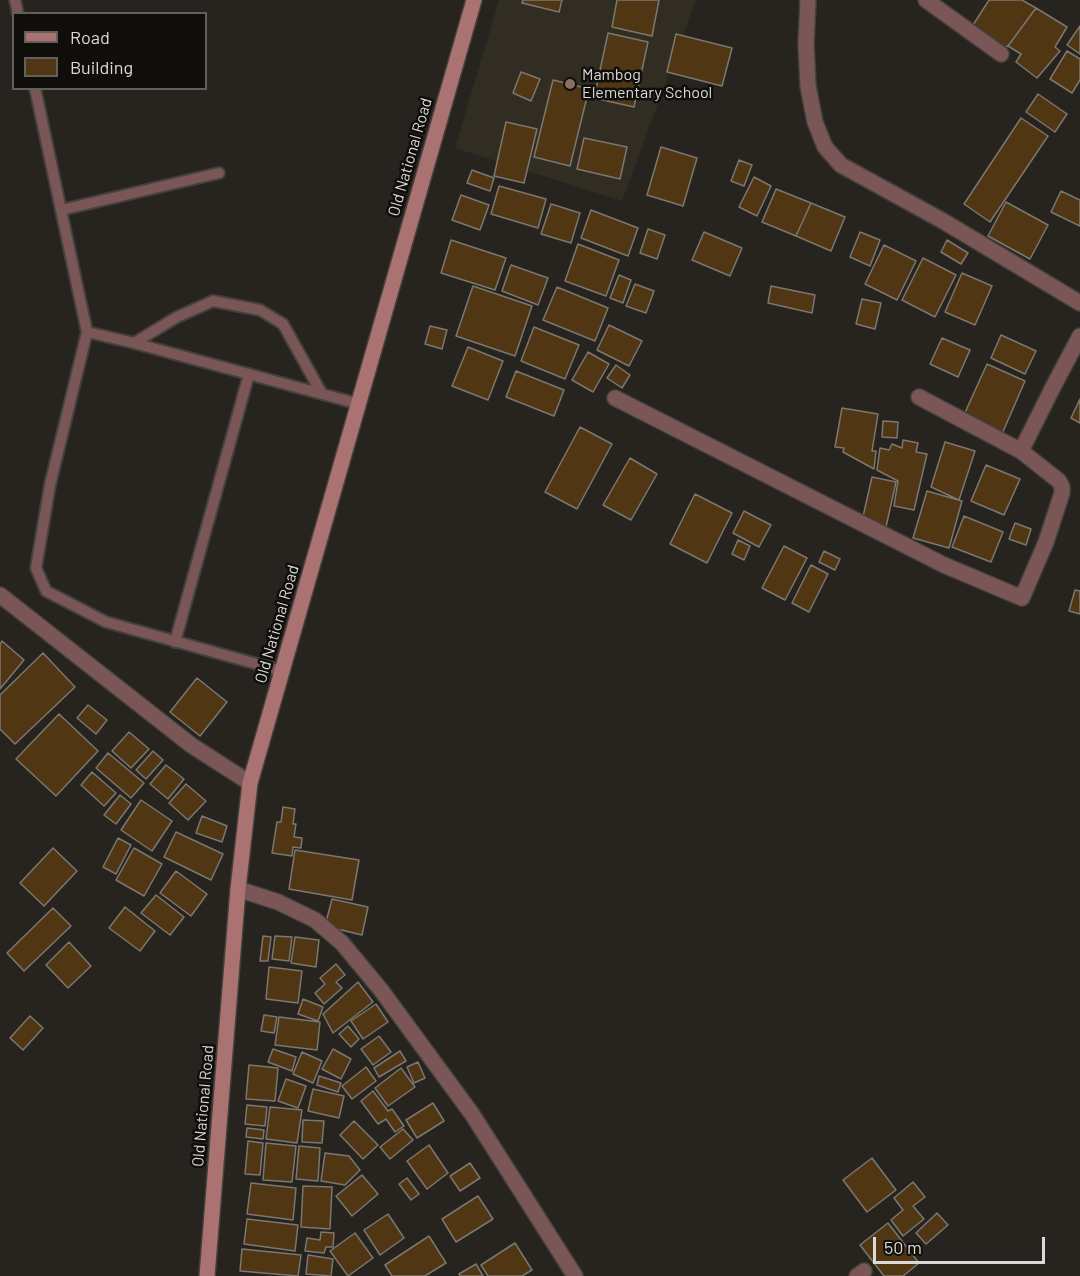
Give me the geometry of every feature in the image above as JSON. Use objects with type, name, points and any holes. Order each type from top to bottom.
[{"type":"main road","name":"Old National Road","points":[[207,1276],[238,889],[250,783],[474,0]]},
{"type":"street","points":[[808,0],[806,44],[808,86],[815,122],[825,147],[841,165],[943,221],[1080,303]]},
{"type":"street","points":[[926,0],[1001,54]]},
{"type":"street","points":[[1021,451],[1080,336]]},
{"type":"street","points":[[615,398],[944,565],[1022,598],[1046,542],[1062,493],[1059,481],[1021,451],[919,398]]},
{"type":"street","points":[[0,595],[191,745],[250,783]]},
{"type":"street","points":[[238,889],[278,903],[315,920],[342,943],[381,990],[472,1114],[575,1276]]},
{"type":"lane","points":[[34,90],[87,332],[50,485],[36,568],[46,591],[106,622],[282,671]]},
{"type":"lane","points":[[61,210],[219,173]]},
{"type":"lane","points":[[134,343],[177,317],[213,301],[260,310],[283,324],[322,394]]},
{"type":"lane","points":[[87,332],[359,404]]},
{"type":"lane","points":[[174,642],[249,374]]},
{"type":"shaded area","name":"Mambog Elementary School","points":[[499,0],[696,0],[622,201],[455,148]]},
{"type":"building","points":[[523,0],[562,0],[559,12],[522,3]]},
{"type":"building","points":[[617,0],[659,0],[652,36],[612,27]]},
{"type":"building","points":[[989,0],[1022,0],[1036,8],[1008,46],[1004,48],[973,25]]},
{"type":"building","points":[[1036,8],[1067,27],[1055,47],[1060,51],[1037,78],[1016,62],[1021,54],[1008,46]]},
{"type":"building","points":[[1080,26],[1080,54],[1067,45]]},
{"type":"building","points":[[608,33],[648,42],[634,107],[594,98]]},
{"type":"building","points":[[676,34],[732,48],[722,86],[667,72]]},
{"type":"building","points":[[1067,51],[1080,59],[1080,80],[1072,93],[1050,79]]},
{"type":"building","points":[[521,72],[540,79],[531,101],[513,93]]},
{"type":"building","points":[[553,80],[589,89],[570,166],[534,157]]},
{"type":"building","points":[[1038,94],[1067,114],[1055,132],[1026,112]]},
{"type":"building","points":[[1021,118],[1048,136],[990,222],[964,204]]},
{"type":"building","points":[[506,122],[537,129],[524,183],[494,176]]},
{"type":"building","points":[[584,138],[627,147],[620,179],[577,169]]},
{"type":"building","points":[[661,147],[697,158],[683,206],[647,195]]},
{"type":"building","points":[[739,160],[752,165],[744,186],[731,181]]},
{"type":"building","points":[[472,170],[494,178],[490,191],[467,183]]},
{"type":"building","points":[[754,177],[771,186],[757,216],[739,207]]},
{"type":"building","points":[[499,186],[546,199],[538,228],[491,214]]},
{"type":"building","points":[[776,189],[811,203],[796,236],[762,222]]},
{"type":"building","points":[[1061,191],[1080,200],[1080,226],[1051,212]]},
{"type":"building","points":[[461,195],[489,205],[480,230],[452,220]]},
{"type":"building","points":[[1006,202],[1048,225],[1030,259],[988,236]]},
{"type":"building","points":[[811,203],[845,217],[831,251],[796,236]]},
{"type":"building","points":[[551,204],[580,213],[571,243],[541,234]]},
{"type":"building","points":[[591,210],[638,228],[628,256],[581,238]]},
{"type":"building","points":[[648,229],[665,235],[657,259],[640,253]]},
{"type":"building","points":[[704,232],[742,248],[730,276],[692,260]]},
{"type":"building","points":[[860,232],[880,240],[870,266],[850,257]]},
{"type":"building","points":[[451,240],[506,258],[495,290],[441,273]]},
{"type":"building","points":[[947,240],[968,253],[961,264],[941,252]]},
{"type":"building","points":[[578,244],[619,260],[606,296],[565,281]]},
{"type":"building","points":[[884,245],[916,261],[897,300],[865,284]]},
{"type":"building","points":[[923,258],[956,275],[935,317],[902,300]]},
{"type":"building","points":[[511,265],[548,278],[538,305],[502,291]]},
{"type":"building","points":[[962,273],[992,286],[975,325],[945,312]]},
{"type":"building","points":[[619,275],[631,280],[623,303],[610,298]]},
{"type":"building","points":[[635,284],[654,291],[646,313],[626,306]]},
{"type":"building","points":[[473,286],[532,306],[515,356],[456,336]]},
{"type":"building","points":[[771,286],[815,295],[812,313],[768,303]]},
{"type":"building","points":[[557,287],[608,308],[595,341],[543,320]]},
{"type":"building","points":[[862,299],[881,303],[875,329],[856,324]]},
{"type":"building","points":[[609,325],[642,341],[629,366],[597,350]]},
{"type":"building","points":[[430,326],[447,330],[442,349],[425,344]]},
{"type":"building","points":[[534,327],[579,345],[565,379],[521,361]]},
{"type":"building","points":[[1001,335],[1036,351],[1025,374],[991,358]]},
{"type":"building","points":[[942,338],[970,350],[958,377],[930,364]]},
{"type":"building","points":[[468,347],[503,361],[488,400],[452,386]]},
{"type":"building","points":[[588,352],[609,364],[593,392],[572,380]]},
{"type":"building","points":[[987,364],[1025,381],[1002,434],[963,417]]},
{"type":"building","points":[[616,365],[630,375],[622,388],[607,378]]},
{"type":"building","points":[[516,371],[564,390],[554,416],[506,397]]},
{"type":"building","points":[[1080,399],[1080,423],[1071,418]]},
{"type":"building","points":[[842,408],[878,414],[872,451],[876,451],[874,469],[843,452],[844,448],[835,447]]},
{"type":"building","points":[[883,421],[898,422],[897,438],[882,437]]},
{"type":"building","points":[[580,427],[612,444],[577,509],[545,492]]},
{"type":"building","points":[[903,440],[918,443],[916,452],[927,454],[914,510],[894,506],[898,481],[877,470],[880,448],[889,450],[892,444],[902,448]]},
{"type":"building","points":[[945,442],[975,451],[959,500],[931,487]]},
{"type":"building","points":[[630,458],[657,474],[631,520],[603,505]]},
{"type":"building","points":[[986,465],[1020,479],[1004,515],[971,501]]},
{"type":"building","points":[[872,477],[896,482],[886,527],[862,521]]},
{"type":"building","points":[[927,491],[962,501],[949,548],[913,538]]},
{"type":"building","points":[[695,494],[732,513],[707,563],[670,544]]},
{"type":"building","points":[[744,511],[771,525],[759,547],[733,533]]},
{"type":"building","points":[[964,516],[1003,532],[991,562],[952,547]]},
{"type":"building","points":[[1015,523],[1031,529],[1026,545],[1009,539]]},
{"type":"building","points":[[738,540],[750,546],[744,560],[732,554]]},
{"type":"building","points":[[784,546],[807,558],[785,600],[762,588]]},
{"type":"building","points":[[824,551],[840,559],[835,570],[819,562]]},
{"type":"building","points":[[811,565],[828,574],[809,612],[792,603]]},
{"type":"building","points":[[1075,590],[1080,591],[1080,614],[1069,611]]},
{"type":"building","points":[[2,641],[24,660],[0,689],[0,644]]},
{"type":"building","points":[[43,653],[75,687],[15,744],[0,729],[0,695]]},
{"type":"building","points":[[197,678],[227,702],[200,736],[170,712]]},
{"type":"building","points":[[88,705],[107,720],[96,734],[77,718]]},
{"type":"building","points":[[59,714],[98,751],[56,796],[16,759]]},
{"type":"building","points":[[129,732],[149,749],[131,768],[112,751]]},
{"type":"building","points":[[153,751],[163,760],[146,779],[136,770]]},
{"type":"building","points":[[108,753],[144,783],[131,798],[96,768]]},
{"type":"building","points":[[166,765],[184,779],[168,799],[150,784]]},
{"type":"building","points":[[92,772],[116,793],[104,806],[81,785]]},
{"type":"building","points":[[186,784],[206,801],[188,820],[169,803]]},
{"type":"building","points":[[120,795],[131,804],[116,824],[104,815]]},
{"type":"building","points":[[141,800],[172,821],[152,851],[121,830]]},
{"type":"building","points":[[283,807],[295,809],[294,837],[302,838],[301,848],[293,847],[292,856],[272,853],[277,822],[281,822]]},
{"type":"building","points":[[202,816],[227,826],[222,842],[196,833]]},
{"type":"building","points":[[176,832],[223,854],[211,880],[164,857]]},
{"type":"building","points":[[118,838],[131,845],[116,874],[103,867]]},
{"type":"building","points":[[53,848],[77,871],[44,906],[20,883]]},
{"type":"building","points":[[134,848],[162,864],[144,896],[116,880]]},
{"type":"building","points":[[295,850],[359,860],[352,900],[289,889]]},
{"type":"building","points":[[176,871],[207,894],[191,916],[160,893]]},
{"type":"building","points":[[156,895],[184,917],[170,935],[141,913]]},
{"type":"building","points":[[332,899],[368,907],[362,935],[325,926]]},
{"type":"building","points":[[125,907],[155,931],[140,951],[109,928]]},
{"type":"building","points":[[53,908],[71,926],[24,971],[7,953]]},
{"type":"building","points":[[263,936],[271,937],[268,961],[260,961]]},
{"type":"building","points":[[275,936],[292,937],[289,961],[272,959]]},
{"type":"building","points":[[295,937],[319,940],[316,967],[291,963]]},
{"type":"building","points":[[69,942],[91,966],[68,988],[46,965]]},
{"type":"building","points":[[336,964],[345,975],[336,982],[342,988],[324,1004],[315,993],[325,984],[320,978]]},
{"type":"building","points":[[269,967],[302,971],[298,1003],[266,999]]},
{"type":"building","points":[[358,982],[373,1002],[333,1033],[323,1014]]},
{"type":"building","points":[[303,999],[323,1007],[318,1021],[298,1014]]},
{"type":"building","points":[[376,1004],[388,1022],[363,1039],[351,1021]]},
{"type":"building","points":[[264,1015],[277,1017],[274,1033],[261,1031]]},
{"type":"building","points":[[30,1016],[43,1028],[23,1050],[10,1038]]},
{"type":"building","points":[[279,1017],[320,1022],[317,1050],[275,1045]]},
{"type":"building","points":[[348,1026],[359,1039],[351,1047],[339,1034]]},
{"type":"building","points":[[379,1036],[391,1052],[373,1065],[361,1049]]},
{"type":"building","points":[[273,1049],[296,1057],[292,1071],[268,1062]]},
{"type":"building","points":[[333,1049],[351,1059],[341,1079],[322,1069]]},
{"type":"building","points":[[400,1051],[406,1061],[379,1077],[374,1068]]},
{"type":"building","points":[[302,1052],[322,1061],[313,1083],[293,1074]]},
{"type":"building","points":[[418,1062],[425,1078],[414,1083],[407,1067]]},
{"type":"building","points":[[249,1065],[278,1068],[275,1101],[246,1099]]},
{"type":"building","points":[[366,1067],[376,1081],[352,1099],[342,1086]]},
{"type":"building","points":[[401,1068],[415,1087],[388,1106],[375,1088]]},
{"type":"building","points":[[319,1076],[341,1083],[338,1092],[317,1085]]},
{"type":"building","points":[[286,1079],[306,1086],[298,1108],[278,1101]]},
{"type":"building","points":[[313,1089],[344,1096],[339,1118],[308,1111]]},
{"type":"building","points":[[373,1091],[388,1111],[392,1109],[404,1126],[395,1132],[386,1119],[378,1124],[361,1101]]},
{"type":"building","points":[[433,1103],[444,1121],[417,1138],[406,1120]]},
{"type":"building","points":[[247,1105],[267,1107],[265,1126],[245,1124]]},
{"type":"building","points":[[270,1107],[302,1110],[297,1143],[266,1139]]},
{"type":"building","points":[[303,1120],[324,1121],[322,1143],[302,1142]]},
{"type":"building","points":[[354,1121],[378,1145],[363,1159],[340,1135]]},
{"type":"building","points":[[247,1128],[264,1130],[263,1139],[246,1137]]},
{"type":"building","points":[[403,1129],[413,1140],[390,1159],[380,1147]]},
{"type":"building","points":[[248,1141],[263,1143],[260,1175],[245,1174]]},
{"type":"building","points":[[266,1143],[296,1146],[292,1182],[263,1180]]},
{"type":"building","points":[[429,1145],[448,1173],[427,1189],[407,1161]]},
{"type":"building","points":[[299,1146],[320,1148],[318,1181],[296,1179]]},
{"type":"building","points":[[325,1153],[349,1156],[360,1170],[345,1185],[321,1181]]},
{"type":"building","points":[[872,1158],[896,1190],[867,1212],[843,1180]]},
{"type":"building","points":[[470,1163],[480,1178],[460,1191],[450,1176]]},
{"type":"building","points":[[362,1175],[378,1194],[352,1216],[336,1196]]},
{"type":"building","points":[[407,1178],[419,1194],[411,1200],[399,1184]]},
{"type":"building","points":[[913,1182],[925,1197],[913,1206],[924,1219],[903,1236],[891,1220],[903,1210],[894,1198]]},
{"type":"building","points":[[251,1183],[296,1188],[293,1220],[247,1214]]},
{"type":"building","points":[[303,1186],[332,1187],[330,1229],[301,1227]]},
{"type":"building","points":[[478,1196],[493,1219],[456,1242],[442,1219]]},
{"type":"building","points":[[937,1213],[948,1225],[926,1244],[916,1233]]},
{"type":"building","points":[[388,1214],[404,1238],[380,1255],[364,1230]]},
{"type":"building","points":[[247,1219],[298,1225],[295,1251],[244,1244]]},
{"type":"building","points":[[888,1223],[919,1263],[903,1276],[884,1276],[860,1245]]},
{"type":"building","points":[[321,1232],[334,1233],[333,1247],[326,1247],[324,1253],[305,1251],[307,1238],[320,1240]]},
{"type":"building","points":[[355,1233],[373,1258],[348,1276],[330,1251]]},
{"type":"building","points":[[429,1236],[446,1263],[425,1276],[392,1276],[385,1265]]},
{"type":"building","points":[[515,1243],[532,1270],[522,1276],[488,1276],[481,1265]]},
{"type":"building","points":[[242,1249],[301,1255],[298,1276],[240,1271]]},
{"type":"building","points":[[308,1255],[333,1259],[331,1276],[306,1274]]},
{"type":"building","points":[[476,1264],[483,1276],[460,1276],[459,1274]]},
{"type":"place","name":"Mambog Elementary School","points":[[570,84]]}]
